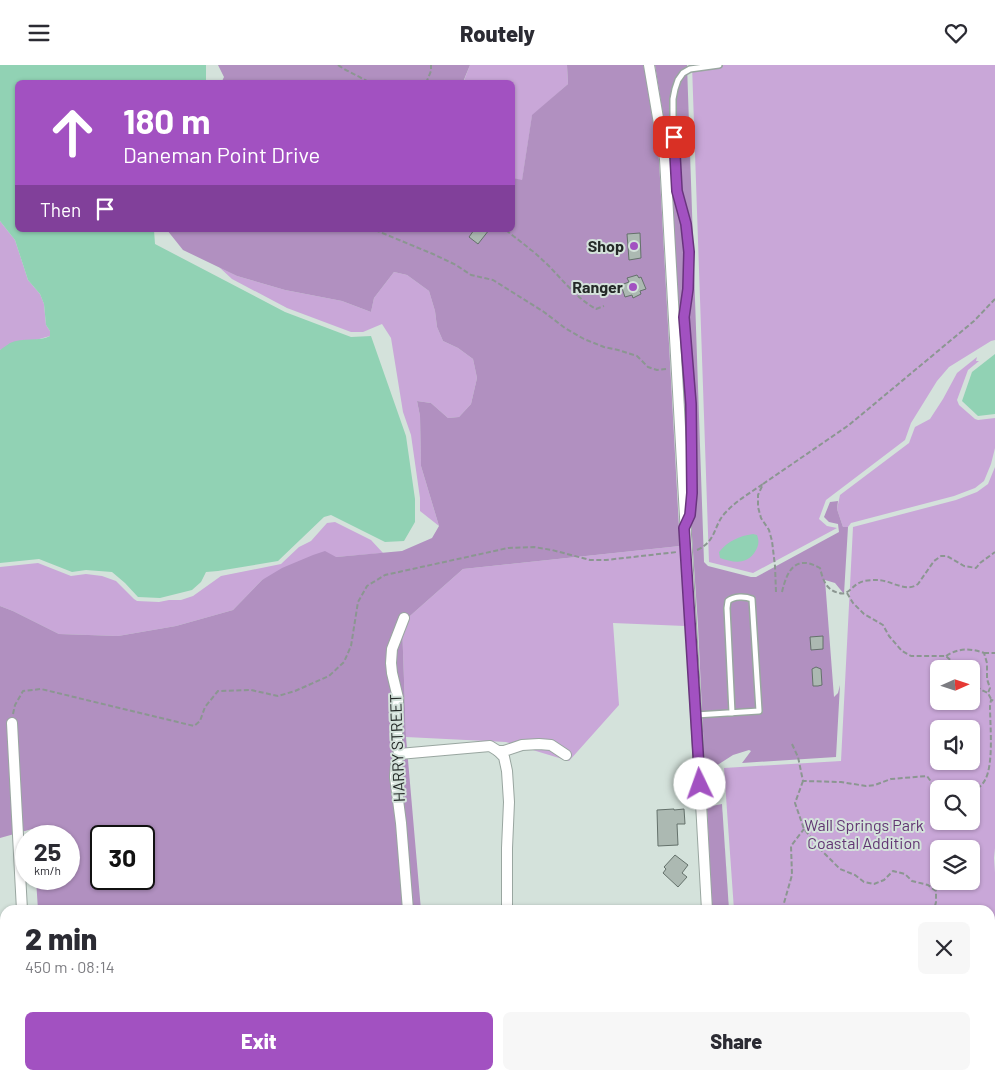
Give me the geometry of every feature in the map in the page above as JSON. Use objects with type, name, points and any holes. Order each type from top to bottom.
[{"type":"street","points":[[649,65],[665,159],[684,528],[707,905]]},
{"type":"street","name":"HARRY STREET","points":[[404,618],[392,649],[391,663],[398,698],[397,741],[399,754],[395,777],[408,905]]},
{"type":"street","points":[[12,723],[22,905]]},
{"type":"street","points":[[498,751],[522,745],[539,744],[551,745],[566,755]]},
{"type":"street","points":[[399,754],[490,746],[504,757],[509,802],[507,905]]},
{"type":"lane","points":[[684,528],[690,515],[692,493],[691,404],[684,317],[688,289],[689,252],[686,224],[677,191],[675,171],[674,99],[678,80],[683,73],[690,69],[719,65]]},
{"type":"lane","points":[[696,715],[732,713],[759,711],[752,599],[747,597],[732,598],[728,601],[727,608],[732,713]]},
{"type":"path","points":[[338,65],[365,80]]},
{"type":"path","points":[[427,80],[431,65]]},
{"type":"path","points":[[380,232],[433,253],[471,275],[493,280],[544,312],[564,328],[584,339],[604,347],[637,356],[648,367],[676,369]]},
{"type":"path","points":[[508,232],[533,250],[590,307],[596,309],[604,306]]},
{"type":"path","points":[[12,723],[15,705],[23,691],[41,689],[194,726],[200,721],[206,707],[218,691],[251,690],[278,696],[295,691],[329,676],[344,662],[351,645],[358,601],[366,586],[385,575],[508,548],[534,547],[552,549],[590,560],[606,560],[686,551],[706,546],[723,515],[734,504],[849,425],[974,321],[995,299]]},
{"type":"path","points":[[763,484],[758,495],[758,507],[772,541],[776,592]]},
{"type":"path","points":[[782,593],[790,570],[797,565],[810,562],[820,568],[828,589],[841,594],[847,593],[859,583],[866,581],[879,580],[897,586],[915,587],[934,561],[941,556],[947,556],[964,566],[976,568],[995,552]]},
{"type":"path","points":[[847,593],[853,603],[864,614],[884,625],[889,635],[902,651],[911,656],[946,656],[964,649],[995,653]]},
{"type":"path","points":[[980,787],[986,778],[990,766],[991,699],[988,693],[990,688],[984,653]]},
{"type":"path","points":[[946,656],[950,660]]},
{"type":"path","points":[[980,690],[988,693]]},
{"type":"path","points":[[991,699],[995,701]]},
{"type":"path","points":[[792,744],[798,757],[803,781],[795,803],[804,829],[823,852],[840,869],[855,875],[864,882],[874,884],[884,880],[893,871],[905,874],[912,881],[928,885],[936,891],[935,905]]},
{"type":"path","points":[[803,781],[841,782],[866,786],[891,779],[927,776],[930,780]]},
{"type":"path","points":[[783,905],[792,875],[791,845],[804,829]]},
{"type":"green space","points":[[470,65],[567,65],[568,84],[532,116],[522,181],[515,179],[515,80],[464,80]]},
{"type":"green space","points":[[692,65],[995,65],[995,340],[949,367],[937,381],[911,423],[905,440],[826,500],[819,519],[827,526],[837,528],[753,573],[709,562]]},
{"type":"green space","points":[[0,221],[15,240],[28,280],[40,294],[44,304],[46,325],[50,331],[50,336],[0,350]]},
{"type":"green space","points":[[219,267],[237,276],[285,290],[342,301],[371,312],[374,298],[394,272],[407,275],[429,291],[435,311],[437,327],[443,341],[458,348],[473,359],[477,378],[471,404],[459,417],[448,418],[431,403],[417,401],[420,416],[421,466],[439,526],[420,511],[420,498],[411,435],[403,412],[391,338],[382,324],[363,332],[351,332],[287,308],[232,279]]},
{"type":"green space","points":[[977,357],[976,361],[979,361],[968,370],[957,400],[959,405],[975,419],[995,418],[995,448],[984,481],[975,488],[954,496],[851,523],[848,527],[843,527],[837,509],[840,495],[909,443],[915,427],[930,419],[957,373]]},
{"type":"green space","name":"Wall Springs Park Coastal Addition","points":[[995,467],[995,905],[734,905],[724,768],[841,761],[853,527],[956,500],[977,492],[988,484]]},
{"type":"green space","points":[[335,522],[371,540],[383,553],[336,557],[262,580],[233,610],[176,626],[118,636],[59,634],[0,606],[0,567],[38,563],[71,576],[86,574],[102,576],[116,581],[137,601],[181,600],[193,596],[221,576],[281,564],[299,547],[311,541],[327,523]]},
{"type":"green space","points":[[680,546],[685,626],[613,623],[619,705],[569,761],[506,742],[406,737],[402,623],[463,569]]},
{"type":"shaded area","points":[[0,65],[206,65],[206,80],[15,80],[15,232],[154,232],[155,244],[285,312],[351,337],[371,336],[406,436],[415,499],[415,522],[404,541],[385,542],[331,515],[324,517],[278,561],[206,572],[201,582],[192,590],[160,598],[138,597],[112,572],[86,570],[72,572],[39,559],[0,563],[0,350],[15,341],[46,338],[50,336],[50,331],[46,325],[44,304],[40,294],[28,280],[15,240],[0,221]]},
{"type":"shaded area","points":[[218,65],[470,65],[464,80],[222,80],[224,77]]},
{"type":"shaded area","points":[[567,65],[643,65],[659,160],[680,546],[463,569],[402,623],[406,737],[421,905],[38,905],[37,890],[80,890],[80,825],[15,825],[15,834],[0,838],[0,606],[59,634],[118,636],[176,626],[233,610],[262,580],[282,568],[325,551],[336,557],[402,551],[432,538],[439,526],[421,466],[420,416],[417,401],[431,403],[448,418],[459,417],[471,404],[477,378],[473,359],[458,348],[443,341],[437,327],[435,311],[429,291],[407,275],[394,272],[374,298],[371,312],[342,301],[285,290],[237,276],[183,250],[169,232],[515,232],[515,178],[522,180],[532,115],[568,84]]},
{"type":"shaded area","points":[[655,65],[687,65],[704,562],[708,566],[756,577],[839,532],[838,524],[829,522],[824,517],[830,502],[838,501],[837,509],[843,527],[848,527],[844,594],[835,583],[825,580],[834,697],[838,693],[840,685],[836,757],[742,763],[751,751],[749,750],[733,755],[705,773],[670,159]]},
{"type":"shaded area","points":[[995,354],[995,414],[978,416],[962,401],[972,372]]},
{"type":"shaded area","points":[[753,534],[757,535],[758,544],[753,555],[749,558],[735,562],[720,558],[719,552],[730,542]]},
{"type":"shaded area","points":[[722,804],[729,905],[712,905],[707,807]]},
{"type":"building","points":[[473,232],[487,232],[478,244],[469,237]]},
{"type":"building","name":"Shop","points":[[640,233],[641,258],[629,260],[627,234]]},
{"type":"building","name":"Ranger","points":[[637,275],[639,278],[641,277],[646,289],[640,291],[641,294],[633,298],[632,295],[625,297],[621,285],[629,282],[627,278]]},
{"type":"building","points":[[823,636],[823,649],[811,650],[810,637]]},
{"type":"building","points":[[816,667],[821,669],[822,685],[813,686],[812,669]]},
{"type":"building","points":[[684,809],[685,824],[677,824],[678,845],[658,846],[657,810]]},
{"type":"building","points":[[675,855],[688,865],[682,873],[687,877],[678,887],[663,873],[666,869],[664,867]]},
{"type":"place","name":"Shop","points":[[634,246]]},
{"type":"place","name":"Ranger","points":[[633,287]]},
{"type":"route","points":[[674,137],[677,191],[686,224],[689,252],[688,289],[684,317],[692,423],[692,493],[690,515],[684,528],[700,784]]}]
